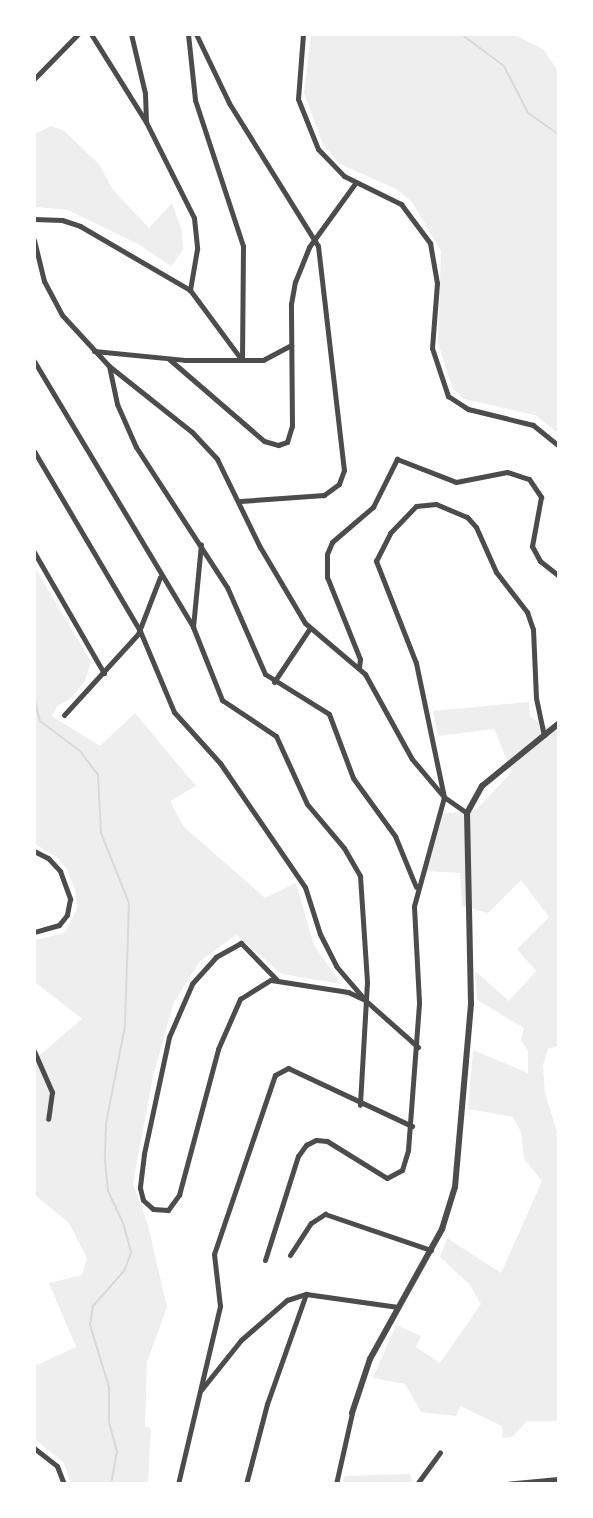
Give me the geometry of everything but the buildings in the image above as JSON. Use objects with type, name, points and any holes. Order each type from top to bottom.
[{"type":"street","points":[[34,79],[78,34]]},
{"type":"street","points":[[91,34],[146,122],[197,225],[190,290]]},
{"type":"street","points":[[131,34],[146,93],[146,122]]},
{"type":"street","points":[[188,34],[195,99],[243,246],[242,360]]},
{"type":"street","points":[[196,34],[229,103],[315,239],[343,475],[336,488],[320,496],[240,501]]},
{"type":"street","points":[[303,34],[298,90],[300,110],[322,156],[356,182],[401,204],[430,243],[437,284],[432,348],[448,396],[468,410],[533,425],[558,445]]},
{"type":"street","points":[[169,358],[249,430],[278,445],[288,440],[292,426],[291,345],[295,282],[315,239],[356,182]]},
{"type":"street","points":[[34,219],[56,219],[80,226],[190,290],[242,360]]},
{"type":"street","points":[[34,240],[52,301],[109,366],[201,440],[222,466],[268,562],[310,628],[359,668],[376,690],[408,753],[444,797],[467,813]]},
{"type":"street","points":[[94,351],[169,358],[242,360],[268,359],[291,345]]},
{"type":"street","points":[[34,361],[160,578],[193,627],[222,700],[276,736],[307,804],[344,848],[360,876],[367,957],[360,1105]]},
{"type":"street","points":[[109,366],[117,404],[136,447],[201,544],[241,613],[263,670],[274,682],[309,699],[328,714],[353,778],[395,836],[416,888]]},
{"type":"street","points":[[34,451],[140,632],[174,712],[220,763],[297,875],[324,945],[365,1000],[418,1047]]},
{"type":"street","points":[[359,668],[360,658],[327,577],[327,554],[332,542],[373,507],[397,459],[456,483],[507,472],[530,478],[542,497],[532,546],[540,561],[558,574]]},
{"type":"street","points":[[265,1260],[298,1156],[306,1145],[316,1140],[327,1141],[374,1172],[392,1178],[404,1165],[412,1126],[418,1047],[416,888],[444,797],[416,663],[376,561],[390,533],[416,506],[436,504],[467,517],[476,527],[496,572],[527,612],[533,629],[536,698],[544,735]]},
{"type":"street","points":[[193,627],[201,544]]},
{"type":"street","points":[[34,552],[104,673]]},
{"type":"street","points":[[64,715],[140,632],[160,578]]},
{"type":"street","points":[[274,682],[310,628]]},
{"type":"street","points":[[336,1484],[352,1413],[370,1359],[431,1250],[446,1219],[455,1186],[469,1034],[467,813],[482,786],[558,724]]},
{"type":"street","points":[[34,851],[60,871],[70,899],[67,915],[59,925],[34,932]]},
{"type":"street","points":[[277,980],[241,943],[216,957],[187,992],[166,1047],[142,1163],[140,1188],[143,1200],[153,1209],[168,1210],[179,1195],[218,1049],[235,1005],[256,986],[277,980],[348,992],[365,1000]]},
{"type":"street","points":[[34,1051],[52,1092],[48,1119]]},
{"type":"street","points":[[178,1484],[220,1306],[214,1254],[275,1076],[288,1068],[360,1105],[412,1126]]},
{"type":"street","points":[[290,1255],[311,1223],[325,1214],[431,1250]]},
{"type":"street","points":[[199,1393],[241,1340],[287,1300],[306,1294],[398,1307]]},
{"type":"street","points":[[246,1484],[267,1404],[306,1294]]},
{"type":"street","points":[[34,1448],[57,1466],[64,1484]]},
{"type":"street","points":[[417,1484],[440,1452]]},
{"type":"street","points":[[506,1484],[558,1479]]},
{"type":"shaded area","points":[[311,35],[515,35],[543,49],[554,65],[558,72],[558,433],[535,415],[464,399],[452,387],[438,343],[441,251],[412,202],[396,189],[340,164],[323,145],[304,93]]},
{"type":"shaded area","points":[[50,126],[63,130],[99,164],[113,190],[149,228],[172,203],[182,231],[183,250],[171,266],[138,244],[68,210],[35,207],[35,134]]},
{"type":"shaded area","points":[[34,566],[91,662],[85,681],[69,700],[57,706],[52,716],[100,746],[135,713],[196,786],[170,801],[183,826],[265,898],[296,883],[314,945],[341,984],[282,974],[236,935],[200,961],[174,1002],[153,1076],[133,1184],[148,1225],[167,1307],[147,1362],[145,1426],[151,1428],[148,1483],[71,1483],[64,1463],[35,1439],[35,1366],[76,1347],[49,1283],[82,1275],[87,1258],[69,1223],[35,1195],[35,1059],[82,1019],[35,982],[35,940],[64,933],[77,909],[76,893],[67,869],[58,858],[35,844]]},
{"type":"shaded area","points":[[529,702],[530,717],[558,732],[558,1046],[548,1049],[543,1065],[545,1093],[558,1135],[558,1421],[527,1421],[512,1437],[503,1438],[502,1426],[460,1406],[456,1416],[421,1412],[405,1384],[373,1378],[396,1325],[421,1336],[416,1347],[440,1363],[481,1304],[469,1284],[440,1257],[447,1238],[501,1273],[542,1181],[524,1159],[521,1132],[513,1117],[468,1109],[473,1050],[528,1073],[528,1051],[521,1040],[524,1028],[477,1000],[475,971],[509,1001],[536,971],[517,949],[549,917],[521,880],[488,913],[462,906],[460,873],[426,871],[443,814],[477,809],[512,772],[494,729],[438,736],[433,711]]},
{"type":"shaded area","points":[[410,1474],[413,1483],[343,1483],[345,1476]]},
{"type":"waterway","points":[[461,34],[504,66],[528,113],[558,134]]},
{"type":"waterway","points":[[34,696],[40,721],[80,751],[98,775],[101,833],[129,903],[125,1026],[106,1124],[105,1161],[108,1191],[124,1226],[131,1253],[124,1271],[93,1306],[90,1325],[109,1387],[109,1422],[117,1451],[111,1484]]}]
